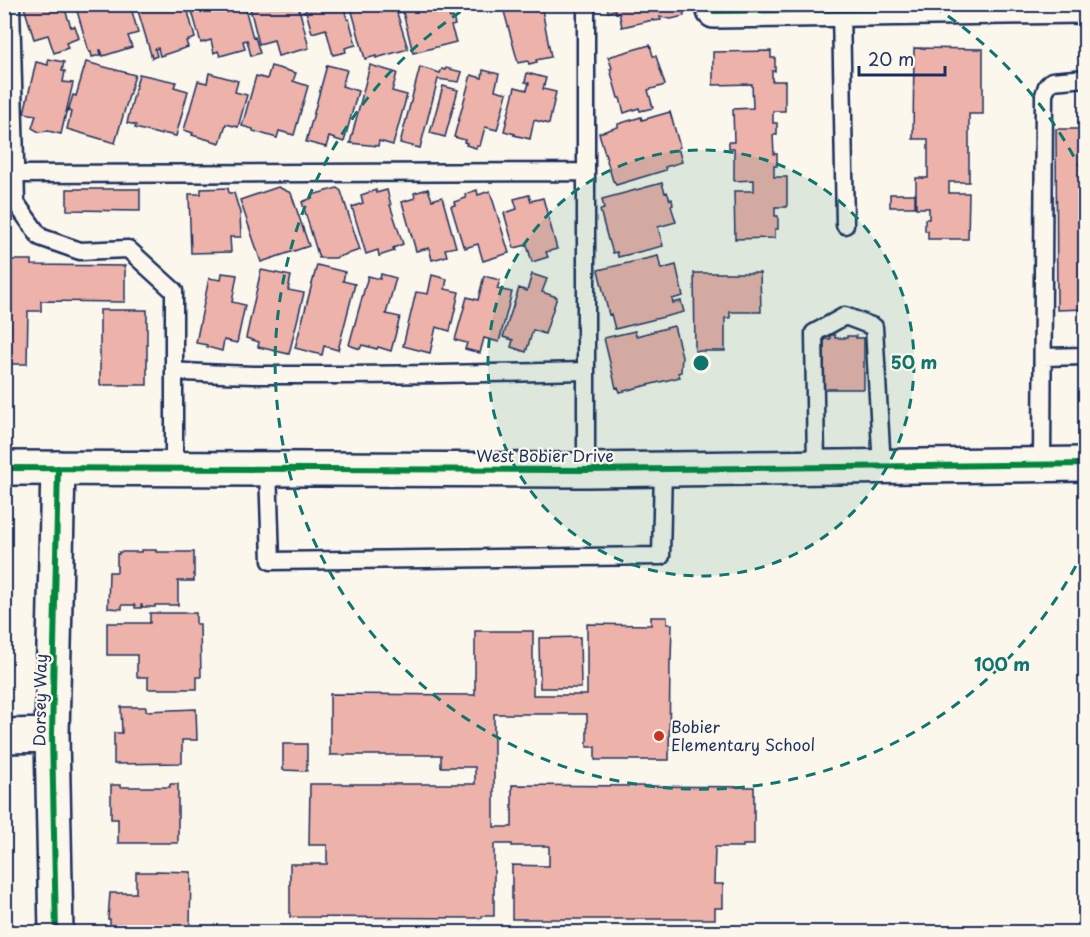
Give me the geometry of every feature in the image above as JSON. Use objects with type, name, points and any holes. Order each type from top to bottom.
[{"type":"main road","points":[[714,11],[1086,6]]},
{"type":"main road","name":"West Bobier Drive","points":[[4,468],[586,470],[1086,464]]},
{"type":"main road","name":"Dorsey Way","points":[[56,933],[52,735],[58,468]]},
{"type":"main road","points":[[4,736],[52,735]]},
{"type":"lane","points":[[11,4],[16,203],[40,237],[80,251],[128,249],[174,291],[174,468]]},
{"type":"lane","points":[[586,4],[586,470]]},
{"type":"lane","points":[[841,9],[845,225]]},
{"type":"lane","points":[[1042,465],[1044,95],[1047,86],[1052,81],[1086,78]]},
{"type":"lane","points":[[16,174],[586,172]]},
{"type":"lane","points":[[816,467],[814,333],[845,316],[874,327],[882,466]]},
{"type":"lane","points":[[1043,357],[1086,356]]},
{"type":"lane","points":[[174,371],[211,374],[442,375],[586,370]]},
{"type":"lane","points":[[268,468],[271,561],[661,556],[663,469]]},
{"type":"building","points":[[23,4],[63,4],[71,27],[75,26],[79,38],[66,43],[68,48],[54,53],[48,35],[34,39]]},
{"type":"building","points":[[75,4],[130,4],[138,33],[128,36],[132,47],[103,56],[100,50],[101,55],[92,57]]},
{"type":"building","points":[[136,4],[186,4],[195,38],[186,41],[188,47],[160,56],[158,48],[155,49],[157,56],[152,58]]},
{"type":"building","points":[[190,4],[244,4],[253,38],[255,37],[260,53],[251,56],[247,40],[243,41],[245,49],[220,56],[218,51],[214,53],[211,40],[201,43]]},
{"type":"building","points":[[249,4],[298,4],[309,48],[278,56],[274,40],[259,44]]},
{"type":"building","points":[[304,4],[343,4],[356,45],[345,48],[346,52],[333,55],[326,29],[312,33]]},
{"type":"building","points":[[350,4],[395,4],[396,8],[401,7],[402,12],[397,13],[408,49],[365,59]]},
{"type":"building","points":[[401,4],[446,4],[450,18],[453,17],[455,25],[451,26],[456,42],[413,53]]},
{"type":"building","points":[[502,4],[541,4],[551,57],[529,64],[528,61],[518,63]]},
{"type":"building","points":[[607,4],[657,4],[657,7],[667,7],[668,4],[682,4],[684,16],[671,19],[660,17],[661,20],[622,27],[619,12],[616,13],[615,10],[608,12]]},
{"type":"building","points":[[650,45],[665,85],[648,90],[653,108],[640,111],[639,108],[624,113],[608,57]]},
{"type":"building","points":[[914,48],[983,49],[983,114],[969,114],[969,182],[949,182],[949,193],[969,193],[968,239],[928,239],[925,219],[929,219],[929,208],[916,208],[916,178],[928,178],[928,139],[913,139]]},
{"type":"building","points":[[771,51],[771,58],[775,58],[772,81],[785,81],[785,111],[773,111],[773,123],[777,123],[777,135],[773,135],[774,154],[777,154],[774,177],[787,177],[787,207],[775,207],[778,229],[775,229],[775,238],[735,239],[734,191],[754,191],[754,180],[734,181],[734,148],[729,148],[729,142],[734,142],[733,109],[753,108],[752,84],[713,85],[713,52]]},
{"type":"building","points":[[48,59],[64,62],[63,82],[73,83],[61,134],[48,131],[39,132],[32,128],[36,115],[24,113],[36,62],[48,65]]},
{"type":"building","points":[[86,62],[135,75],[115,143],[67,129],[71,112],[68,111],[73,95],[76,96]]},
{"type":"building","points":[[327,65],[347,70],[342,86],[358,91],[344,142],[329,137],[326,147],[306,142]]},
{"type":"building","points":[[370,65],[397,73],[392,91],[407,95],[393,145],[379,141],[378,146],[350,143]]},
{"type":"building","points":[[271,66],[296,73],[293,81],[308,86],[294,135],[279,131],[277,138],[242,126],[256,76],[267,79]]},
{"type":"building","points":[[420,67],[440,73],[446,68],[462,72],[459,82],[438,79],[420,148],[400,143]]},
{"type":"building","points":[[483,70],[499,74],[495,90],[507,93],[497,130],[485,127],[480,146],[476,148],[466,145],[465,140],[454,137],[471,75],[482,78]]},
{"type":"building","points":[[209,73],[238,81],[235,92],[247,95],[238,127],[226,124],[220,143],[192,135],[193,133],[184,130],[198,81],[207,83]]},
{"type":"building","points":[[527,73],[546,78],[543,89],[556,92],[549,124],[534,120],[530,139],[504,131],[515,87],[527,90],[529,83],[525,82]]},
{"type":"building","points":[[139,74],[176,82],[174,87],[188,91],[176,136],[135,128],[136,125],[127,123]]},
{"type":"building","points":[[443,86],[458,90],[445,137],[430,133]]},
{"type":"building","points":[[670,112],[682,162],[665,167],[666,170],[616,185],[599,133],[641,117],[642,120]]},
{"type":"building","points":[[1056,129],[1086,129],[1086,309],[1057,310]]},
{"type":"building","points":[[662,183],[665,193],[667,192],[670,200],[672,199],[673,205],[671,206],[676,222],[658,227],[663,246],[618,257],[617,252],[613,253],[608,240],[600,210],[604,209],[602,199]]},
{"type":"building","points":[[278,187],[291,193],[309,246],[261,262],[240,200]]},
{"type":"building","points":[[228,188],[229,193],[234,193],[240,213],[241,237],[230,237],[231,252],[191,253],[189,194],[201,194],[201,189]]},
{"type":"building","points":[[337,188],[341,191],[360,250],[335,258],[319,258],[302,202],[312,198],[312,195]]},
{"type":"building","points":[[67,189],[140,189],[140,211],[67,210]]},
{"type":"building","points":[[428,189],[432,200],[442,197],[456,247],[445,249],[447,256],[432,260],[429,248],[416,251],[402,202],[415,198],[414,193]]},
{"type":"building","points":[[376,190],[376,193],[387,190],[403,244],[393,248],[394,251],[379,256],[378,250],[366,254],[352,207],[363,203],[361,195]]},
{"type":"building","points":[[477,190],[478,195],[490,191],[509,253],[483,261],[478,244],[465,248],[465,245],[463,246],[451,206],[455,205],[454,202],[466,198],[465,194]]},
{"type":"building","points":[[890,194],[915,194],[915,207],[890,207]]},
{"type":"building","points":[[529,195],[531,201],[543,198],[557,249],[546,252],[548,257],[532,262],[527,245],[514,248],[504,213],[517,209],[514,199]]},
{"type":"building","points":[[658,256],[661,269],[676,265],[683,296],[672,299],[673,303],[681,301],[684,312],[615,329],[611,314],[609,315],[598,270]]},
{"type":"building","points":[[4,260],[32,260],[32,265],[125,266],[125,302],[41,301],[41,311],[28,311],[27,364],[4,364]]},
{"type":"building","points":[[317,265],[345,272],[343,281],[355,284],[338,350],[324,346],[322,355],[295,348]]},
{"type":"building","points":[[261,270],[291,276],[288,290],[304,293],[289,354],[258,347],[259,342],[246,338]]},
{"type":"building","points":[[222,273],[237,275],[232,302],[245,305],[237,343],[224,340],[222,351],[196,343],[209,278],[221,280]]},
{"type":"building","points":[[694,273],[760,273],[761,312],[730,312],[730,318],[725,318],[725,351],[695,351]]},
{"type":"building","points":[[381,274],[396,278],[386,314],[400,317],[391,351],[362,345],[360,349],[349,345],[368,276],[380,279]]},
{"type":"building","points":[[532,274],[547,279],[542,292],[557,297],[545,334],[533,330],[526,352],[511,347],[513,340],[503,337],[519,288],[527,291]]},
{"type":"building","points":[[432,275],[447,279],[445,289],[459,292],[450,331],[436,327],[430,353],[403,346],[416,292],[428,294]]},
{"type":"building","points":[[484,276],[500,280],[497,289],[512,292],[499,342],[484,338],[480,353],[465,349],[467,343],[455,340],[467,297],[478,300]]},
{"type":"building","points":[[100,310],[147,310],[147,385],[100,385]]},
{"type":"building","points":[[674,326],[682,356],[681,372],[678,373],[680,377],[620,392],[618,387],[616,388],[604,338],[635,331],[636,336]]},
{"type":"building","points":[[830,335],[835,335],[835,338],[856,336],[856,338],[864,338],[864,389],[824,389],[824,339],[830,339]]},
{"type":"building","points":[[141,550],[194,552],[194,581],[178,581],[178,605],[142,607],[141,605],[141,608],[135,608],[135,605],[122,605],[122,609],[108,608],[109,572],[117,572],[117,554],[119,552],[141,552]]},
{"type":"building","points":[[150,613],[196,613],[196,624],[200,624],[201,677],[197,677],[197,689],[148,689],[148,677],[137,677],[137,655],[107,655],[107,623],[150,623]]},
{"type":"building","points":[[651,617],[667,617],[667,624],[672,624],[669,760],[595,760],[595,747],[587,747],[587,714],[494,714],[494,827],[512,827],[512,785],[754,787],[754,845],[715,847],[714,884],[723,884],[723,908],[715,908],[715,919],[512,919],[512,865],[549,866],[549,846],[512,846],[512,844],[494,844],[494,916],[482,916],[482,918],[290,917],[290,864],[327,864],[327,845],[309,845],[310,784],[475,784],[475,767],[441,767],[441,755],[330,755],[330,694],[475,695],[475,631],[533,631],[533,695],[587,695],[587,624],[651,625]]},
{"type":"building","points":[[580,637],[581,688],[540,688],[539,638]]},
{"type":"building","points":[[121,707],[146,707],[146,711],[196,709],[197,740],[182,740],[182,763],[114,764],[114,733],[122,733]]},
{"type":"building","points":[[283,744],[307,744],[307,771],[283,770]]},
{"type":"building","points":[[170,784],[178,784],[178,843],[118,843],[118,819],[111,819],[111,785],[170,787]]},
{"type":"building","points":[[136,872],[191,872],[190,926],[118,926],[118,929],[110,929],[110,919],[108,919],[110,893],[136,893]]},
{"type":"cycle path","points":[[714,11],[1086,6]]},
{"type":"cycle path","points":[[4,468],[586,470],[1086,464]]},
{"type":"cycle path","points":[[56,932],[52,735],[58,468]]},
{"type":"place","name":"Bobier Elementary School","points":[[659,736]]}]
